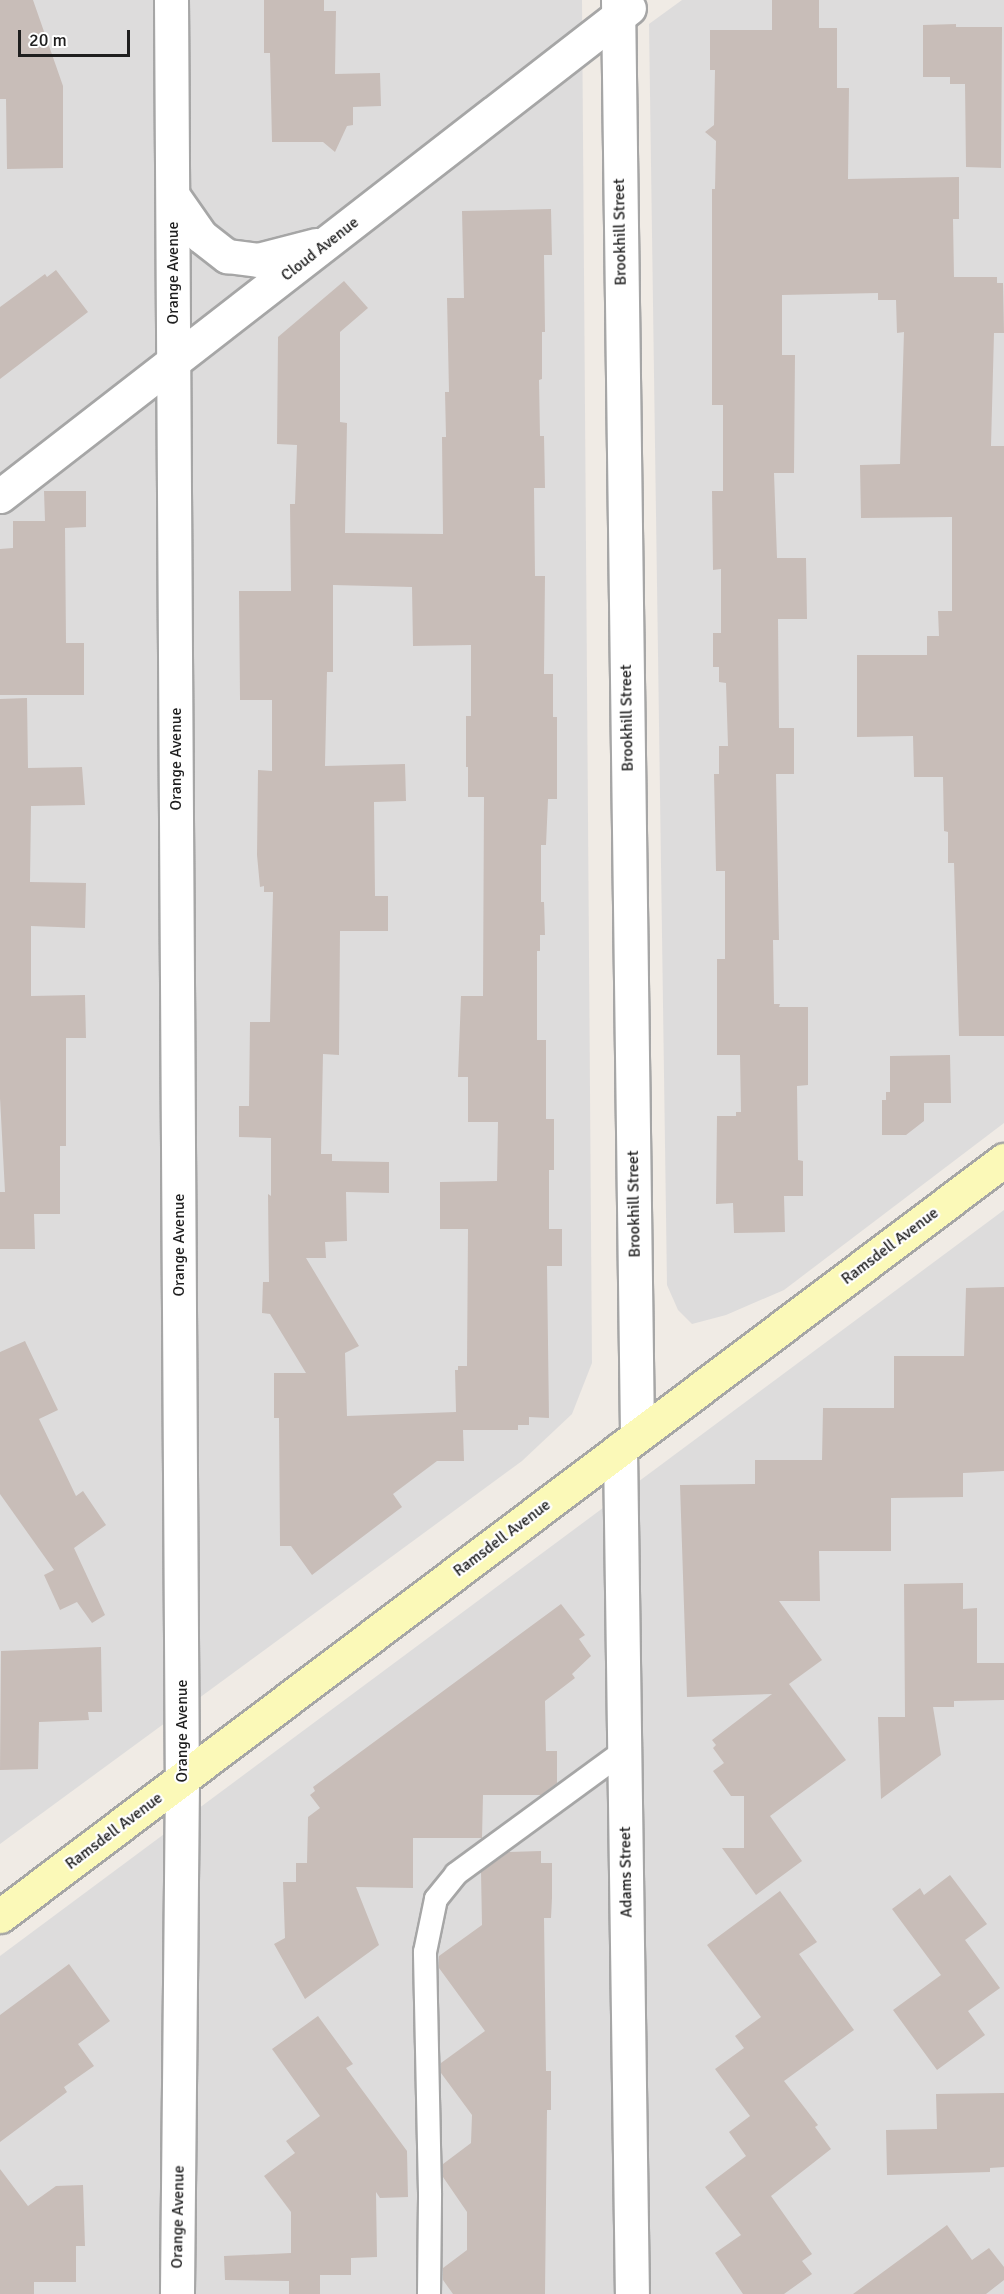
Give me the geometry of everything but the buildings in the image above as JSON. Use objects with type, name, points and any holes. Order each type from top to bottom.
[{"type":"street","name":"Orange Avenue","points":[[171,0],[182,1779],[177,2294]]},
{"type":"street","name":"Cloud Avenue","points":[[0,496],[174,363],[624,6]]},
{"type":"street","name":"Brookhill Street","points":[[624,6],[628,1443]]},
{"type":"street","name":"Orange Avenue","points":[[173,196],[201,236],[227,256],[258,260],[328,242]]},
{"type":"street","name":"Ramsdell Avenue","points":[[0,1916],[1004,1160]]},
{"type":"street","name":"Adams Street","points":[[628,1443],[624,1752],[632,2294]]},
{"type":"lane","points":[[429,2294],[430,2193],[425,1952],[436,1899],[456,1874],[624,1752]]},
{"type":"shaded area","points":[[0,0],[582,0],[592,1363],[572,1414],[522,1461],[0,1844]]},
{"type":"shaded area","points":[[682,0],[1004,0],[1004,1123],[784,1290],[726,1315],[692,1324],[678,1310],[667,1285],[649,24]]},
{"type":"shaded area","points":[[1004,1210],[1004,2294],[0,2294],[0,1956]]}]
